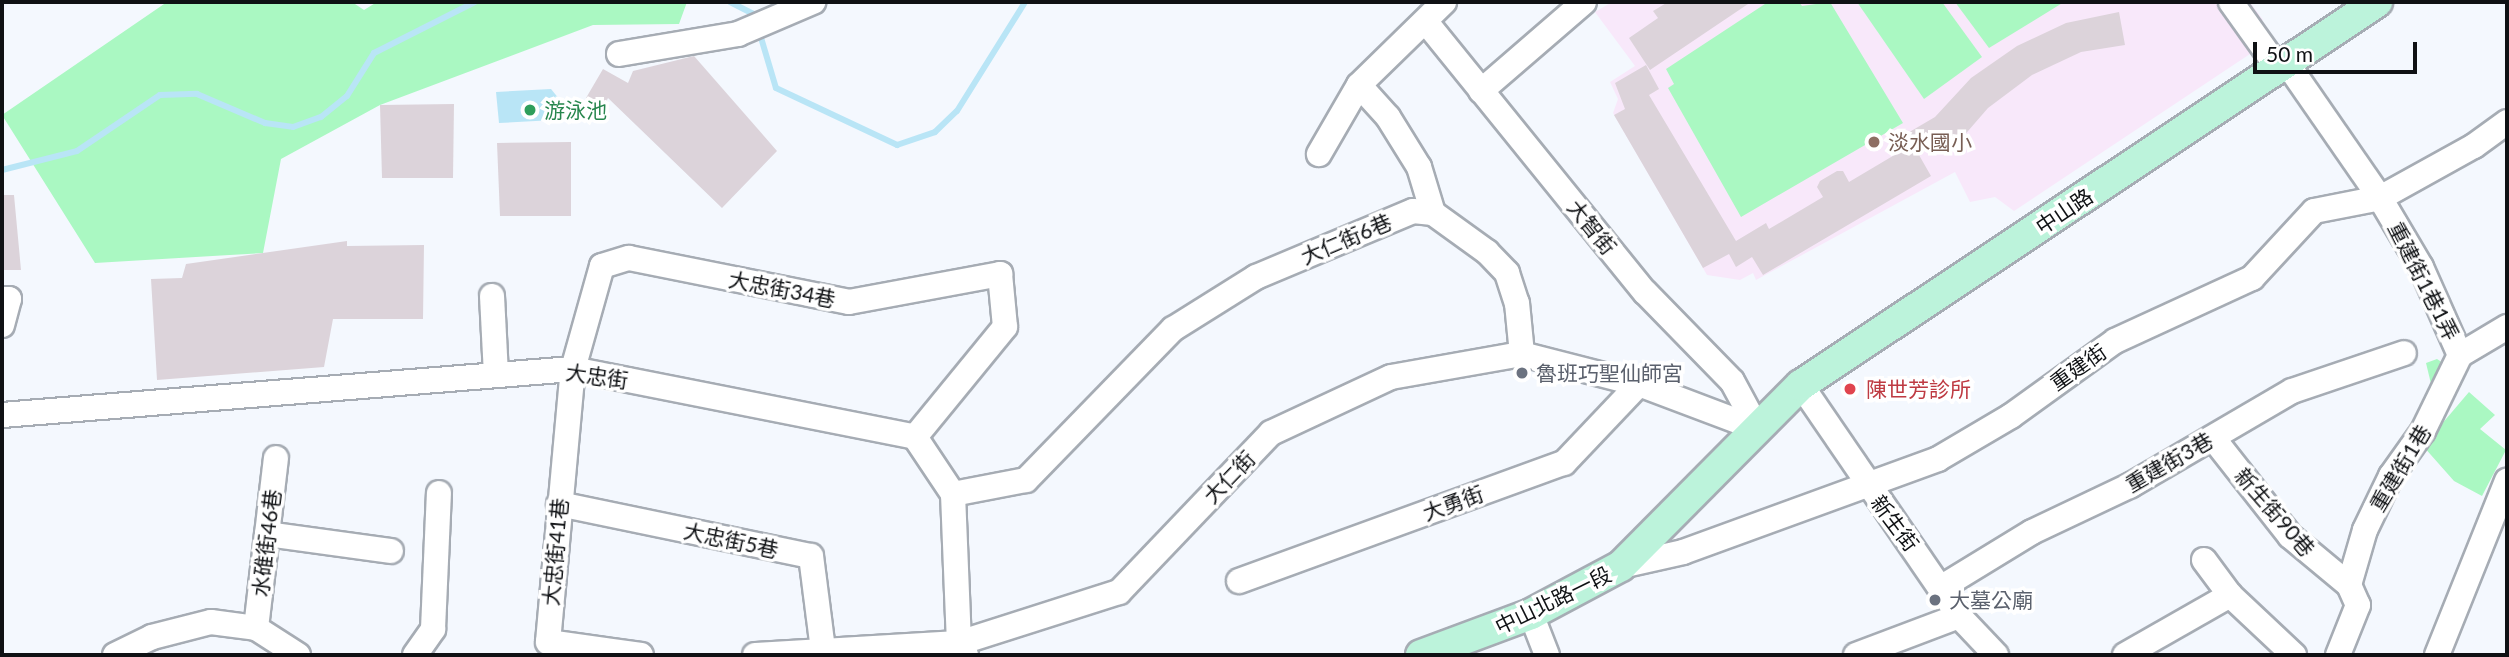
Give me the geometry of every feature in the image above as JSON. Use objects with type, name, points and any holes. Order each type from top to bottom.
[{"type":"main road","name":"中山路","points":[[1758,429],[1801,385],[2377,2]]},
{"type":"main road","name":"中山北路一段","points":[[1421,655],[1474,647],[1621,566],[1758,429]]},
{"type":"street","points":[[619,54],[737,34],[813,2]]},
{"type":"street","points":[[1319,154],[1359,85],[1444,2]]},
{"type":"street","points":[[1482,90],[1584,2]]},
{"type":"street","name":"重建街1巷1弄","points":[[2231,2],[2282,65],[2380,198],[2421,267],[2460,355],[2507,327]]},
{"type":"street","name":"大智街","points":[[1426,22],[1644,292],[1732,381],[1758,429]]},
{"type":"street","points":[[1359,85],[1388,117],[1419,167],[1433,213],[1487,252],[1507,273],[1517,303],[1522,354]]},
{"type":"street","name":"重建街","points":[[1621,566],[1683,552],[1938,459],[2011,416],[2115,341],[2252,278],[2314,211],[2380,198],[2474,146],[2507,122]]},
{"type":"street","name":"大仁街6巷","points":[[953,494],[1026,480],[1173,329],[1256,277],[1413,211],[1433,213]]},
{"type":"street","name":"大忠街34巷","points":[[573,369],[602,266],[629,258],[849,302],[1000,274],[1005,327],[915,437]]},
{"type":"street","points":[[492,296],[496,375]]},
{"type":"street","points":[[2,299],[9,299],[2,325]]},
{"type":"street","name":"重建街3巷","points":[[1942,587],[2032,532],[2131,485],[2292,391],[2404,353]]},
{"type":"street","name":"大仁街","points":[[963,649],[1119,592],[1271,433],[1391,377],[1522,354],[1639,384],[1758,429]]},
{"type":"street","name":"重建街1巷","points":[[2348,585],[2365,530],[2391,476],[2447,388],[2460,355]]},
{"type":"street","name":"大忠街","points":[[2,415],[573,369],[915,437]]},
{"type":"street","name":"大忠街41巷","points":[[573,369],[548,642],[641,655]]},
{"type":"street","name":"大勇街","points":[[1239,581],[1564,463],[1639,384]]},
{"type":"street","name":"新生街","points":[[1801,385],[1866,484],[1942,587],[1959,616],[1996,655]]},
{"type":"street","points":[[755,655],[823,650],[963,649],[953,494],[915,437]]},
{"type":"street","name":"新生街90巷","points":[[2213,438],[2290,536],[2348,585]]},
{"type":"street","name":"水碓街46巷","points":[[256,628],[276,458]]},
{"type":"street","points":[[2437,655],[2507,481]]},
{"type":"street","points":[[415,655],[433,629],[439,493]]},
{"type":"street","name":"大忠街5巷","points":[[559,505],[811,556],[823,650]]},
{"type":"street","points":[[267,534],[391,551]]},
{"type":"street","points":[[2204,560],[2230,595],[2294,655]]},
{"type":"street","points":[[2337,655],[2358,606],[2348,585]]},
{"type":"street","points":[[2125,655],[2230,595]]},
{"type":"street","points":[[1531,614],[1547,655]]},
{"type":"street","points":[[1856,655],[1959,616]]},
{"type":"street","points":[[115,655],[152,637],[211,622],[256,628],[298,655]]},
{"type":"shaded area","name":"淡水國小","points":[[1612,2],[2250,2],[2263,20],[2241,34],[2253,52],[2014,211],[1995,197],[1970,202],[1955,172],[1756,280],[1753,273],[1740,280],[1707,275],[1613,113],[1618,99],[1610,82],[1635,66],[1595,12]]},
{"type":"green space","points":[[167,2],[352,2],[364,10],[377,2],[687,2],[679,24],[593,25],[380,105],[281,159],[263,253],[95,263],[2,115]]},
{"type":"green space","points":[[1768,2],[1799,2],[1802,6],[1830,2],[1903,123],[1741,217],[1668,88],[1674,84],[1666,69]]},
{"type":"green space","points":[[1857,2],[1942,2],[1982,57],[1924,99]]},
{"type":"green space","points":[[1955,2],[2064,2],[1989,48]]},
{"type":"green space","points":[[2437,359],[2449,367],[2432,388],[2426,363]]},
{"type":"green space","points":[[2469,392],[2495,415],[2480,429],[2506,450],[2482,496],[2454,481],[2423,446]]},
{"type":"water","name":"游泳池","points":[[551,89],[564,105],[554,120],[499,123],[496,92]]},
{"type":"building","points":[[1668,2],[1751,2],[1650,70],[1629,38],[1658,18],[1653,11]]},
{"type":"building","points":[[2119,12],[2125,45],[2081,52],[2032,75],[1988,108],[1955,146],[1941,136],[1915,148],[1931,176],[1763,275],[1752,257],[1736,267],[1729,254],[1703,268],[1614,115],[1625,109],[1615,83],[1646,65],[1659,89],[1649,95],[1736,241],[1766,223],[1769,229],[1823,197],[1817,187],[1820,181],[1837,171],[1843,171],[1849,182],[1913,144],[1906,134],[1935,117],[1971,78],[2017,46],[2066,23]]},
{"type":"building","points":[[694,56],[777,151],[722,208],[608,98],[603,108],[586,98],[603,69],[628,83],[633,71]]},
{"type":"building","points":[[454,104],[453,178],[382,178],[380,105]]},
{"type":"building","points":[[571,142],[571,216],[500,216],[497,143]]},
{"type":"building","points":[[2,195],[14,195],[21,270],[2,270]]},
{"type":"building","points":[[347,241],[347,246],[424,245],[423,319],[333,319],[324,367],[157,380],[151,279],[182,278],[186,264]]},
{"type":"waterway","points":[[2,170],[77,151],[160,95],[197,94],[265,123],[293,127],[321,117],[347,96],[374,53],[475,2]]},
{"type":"waterway","points":[[730,2],[754,14],[756,20]]},
{"type":"waterway","points":[[759,31],[776,88],[897,145],[935,132],[957,111],[1025,2]]},
{"type":"place","name":"游泳池","points":[[530,110]]},
{"type":"place","name":"淡水國小","points":[[1874,142]]},
{"type":"place","name":"魯班巧聖仙師宮","points":[[1522,373]]},
{"type":"place","name":"陳世芳診所","points":[[1850,389]]},
{"type":"place","name":"大墓公廟","points":[[1935,600]]}]
